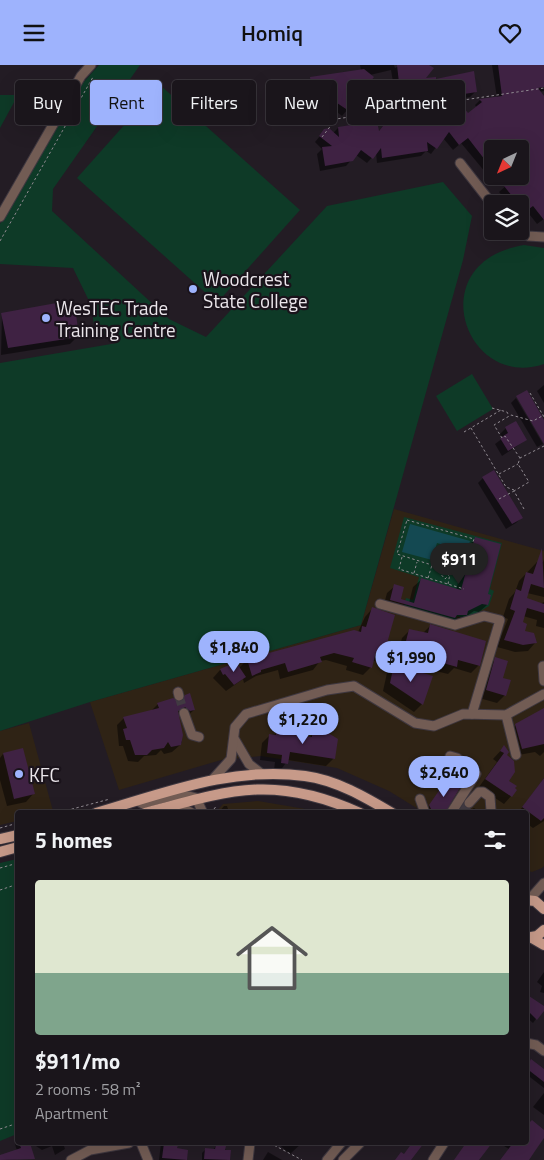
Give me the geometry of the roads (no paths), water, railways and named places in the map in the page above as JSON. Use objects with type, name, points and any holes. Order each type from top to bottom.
[{"type":"main road","points":[[106,810],[213,779],[262,773],[305,776],[324,781],[346,788],[386,810]]},
{"type":"main road","points":[[155,810],[213,794],[240,789],[264,788],[299,792],[332,800],[354,810]]},
{"type":"main road","points":[[0,839],[15,836]]},
{"type":"main road","points":[[0,852],[15,848]]},
{"type":"main road","points":[[529,900],[535,901],[544,909]]},
{"type":"main road","points":[[529,938],[544,930]]},
{"type":"main road","points":[[529,938],[544,945]]},
{"type":"street","points":[[0,217],[81,76],[90,65]]},
{"type":"street","points":[[460,163],[485,195]]},
{"type":"street","points":[[529,236],[544,237]]},
{"type":"street","points":[[380,604],[455,625],[484,616],[500,621],[472,714]]},
{"type":"street","points":[[543,666],[544,681]]},
{"type":"street","points":[[213,779],[231,759],[235,740],[235,727],[246,714],[345,686],[364,690],[415,723],[426,727],[434,726],[463,714],[506,715],[514,713],[544,694]]},
{"type":"street","points":[[184,713],[192,735],[199,737]]},
{"type":"street","points":[[506,715],[516,755]]},
{"type":"street","points":[[235,740],[249,764],[262,773]]},
{"type":"street","points":[[450,756],[457,758],[476,774],[453,810]]},
{"type":"street","points":[[469,803],[479,792],[483,792],[490,797],[491,810]]},
{"type":"street","points":[[206,810],[213,794]]},
{"type":"street","points":[[138,801],[143,804],[175,795],[189,795],[196,798],[204,810]]},
{"type":"street","points":[[420,799],[424,810]]},
{"type":"street","points":[[175,804],[189,810]]},
{"type":"street","points":[[529,899],[544,883]]},
{"type":"street","points":[[529,1044],[536,1045],[544,1051]]},
{"type":"street","points":[[71,1160],[90,1150],[118,1145]]},
{"type":"street","points":[[142,1145],[148,1160]]},
{"type":"street","points":[[248,1160],[250,1145]]},
{"type":"street","points":[[327,1160],[339,1145]]},
{"type":"street","points":[[343,1160],[358,1145]]},
{"type":"street","points":[[433,1160],[443,1145]]},
{"type":"water","points":[[410,524],[470,541],[467,552],[437,543],[432,560],[402,552]]},
{"type":"water","points":[[447,556],[452,559],[455,556],[466,559],[464,571],[456,577],[448,572],[443,575],[441,569]]},
{"type":"tunnel","points":[[179,696],[184,713]]},
{"type":"tunnel","points":[[464,810],[469,803]]},
{"type":"place","name":"Woodcrest State College","points":[[193,289]]},
{"type":"place","name":"WesTEC Trade Training Centre","points":[[46,318]]},
{"type":"place","name":"KFC","points":[[19,774]]}]
